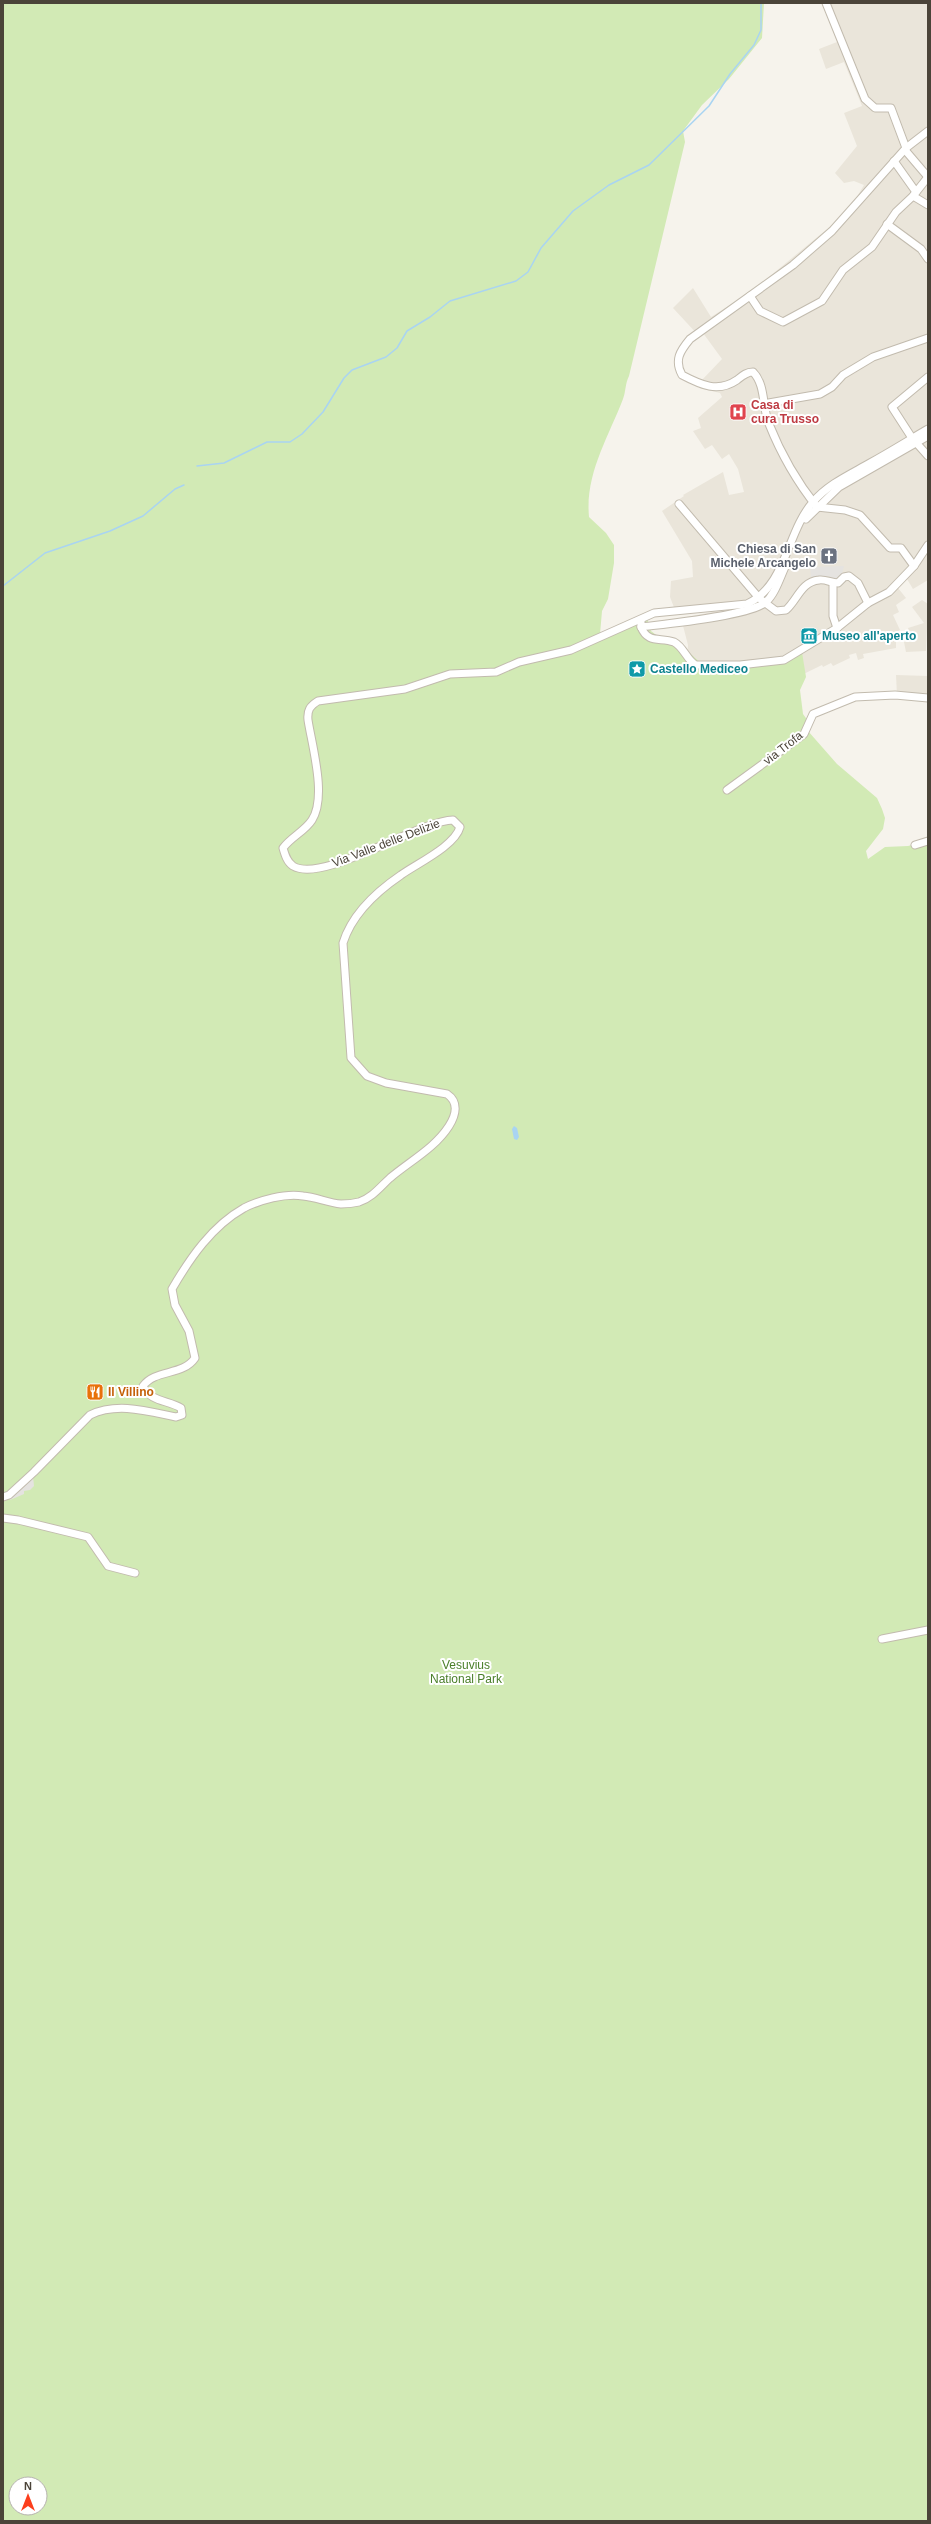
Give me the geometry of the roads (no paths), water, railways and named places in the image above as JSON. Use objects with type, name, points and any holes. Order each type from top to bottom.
[{"type":"street","points":[[750,296],[764,313],[786,322],[822,301],[848,264],[872,248],[887,224],[928,177],[905,149],[891,108],[875,108],[865,99],[826,3]]},
{"type":"street","points":[[914,566],[901,548],[890,548],[860,514],[815,504],[794,474],[769,424],[763,404],[761,384],[753,372],[748,372],[730,385],[713,388],[682,375],[677,359],[681,349],[690,339],[793,265],[832,230],[847,216],[876,179],[905,149],[928,131]]},
{"type":"street","points":[[894,161],[914,194],[928,205]]},
{"type":"street","points":[[887,224],[921,249],[928,259]]},
{"type":"street","points":[[763,404],[820,394],[832,387],[843,375],[873,357],[910,342],[928,338]]},
{"type":"street","points":[[928,377],[892,407],[928,456]]},
{"type":"street","points":[[915,440],[928,429]]},
{"type":"street","points":[[641,624],[707,618],[747,610],[762,600],[772,583],[801,519],[836,482],[915,440],[928,436]]},
{"type":"street","points":[[679,504],[762,600],[781,612],[791,606],[802,589],[808,584],[819,580],[838,583],[844,577],[853,578],[858,583],[868,603]]},
{"type":"street","points":[[641,624],[644,634],[650,638],[673,642],[683,650],[692,664],[740,665],[784,660],[837,628],[868,603],[889,592],[926,554],[928,545]]},
{"type":"street","points":[[833,583],[833,616],[837,628]]},
{"type":"street","points":[[641,624],[654,613],[740,605],[762,600]]},
{"type":"street","name":"Via Valle delle Delizie","points":[[3,1497],[12,1491],[90,1415],[102,1409],[126,1408],[176,1418],[182,1415],[181,1408],[146,1394],[144,1386],[149,1379],[182,1369],[191,1364],[195,1358],[189,1331],[172,1298],[172,1289],[192,1258],[222,1224],[245,1208],[285,1196],[301,1195],[342,1204],[359,1202],[373,1195],[439,1139],[449,1125],[456,1106],[453,1098],[447,1094],[386,1083],[367,1076],[351,1058],[343,943],[348,926],[366,905],[384,888],[433,854],[455,836],[460,827],[458,823],[453,820],[432,824],[348,860],[320,867],[295,867],[288,862],[283,848],[312,821],[316,812],[318,775],[308,715],[312,704],[318,701],[406,689],[450,674],[486,674],[506,669],[519,662],[571,650],[641,624]]},
{"type":"street","name":"via Trofa","points":[[727,790],[804,734],[813,714],[855,697],[895,695],[928,698]]},
{"type":"street","points":[[916,845],[928,841]]},
{"type":"street","points":[[3,1518],[18,1520],[88,1537],[108,1566],[135,1573]]},
{"type":"street","points":[[882,1639],[928,1630]]},
{"type":"water","points":[[514,1126],[517,1128],[519,1137],[517,1140],[514,1139],[512,1129]]},
{"type":"waterway","points":[[197,466],[224,463],[267,442],[290,442],[302,434],[323,412],[344,378],[352,370],[386,357],[397,348],[407,331],[430,317],[450,301],[516,281],[528,272],[541,248],[573,211],[609,185],[649,165],[709,106],[730,74],[754,45],[761,30],[761,3]]},
{"type":"waterway","points":[[3,586],[45,553],[110,531],[143,516],[175,489],[184,485]]},
{"type":"place","name":"Casa di cura Trusso","points":[[738,412]]},
{"type":"place","name":"Chiesa di San Michele Arcangelo","points":[[829,556]]},
{"type":"place","name":"Museo all'aperto","points":[[809,636]]},
{"type":"place","name":"Castello Mediceo","points":[[637,669]]},
{"type":"place","name":"Il Villino","points":[[95,1392]]},
{"type":"park label","name":"Vesuvius National Park","points":[[466,1672]]}]
